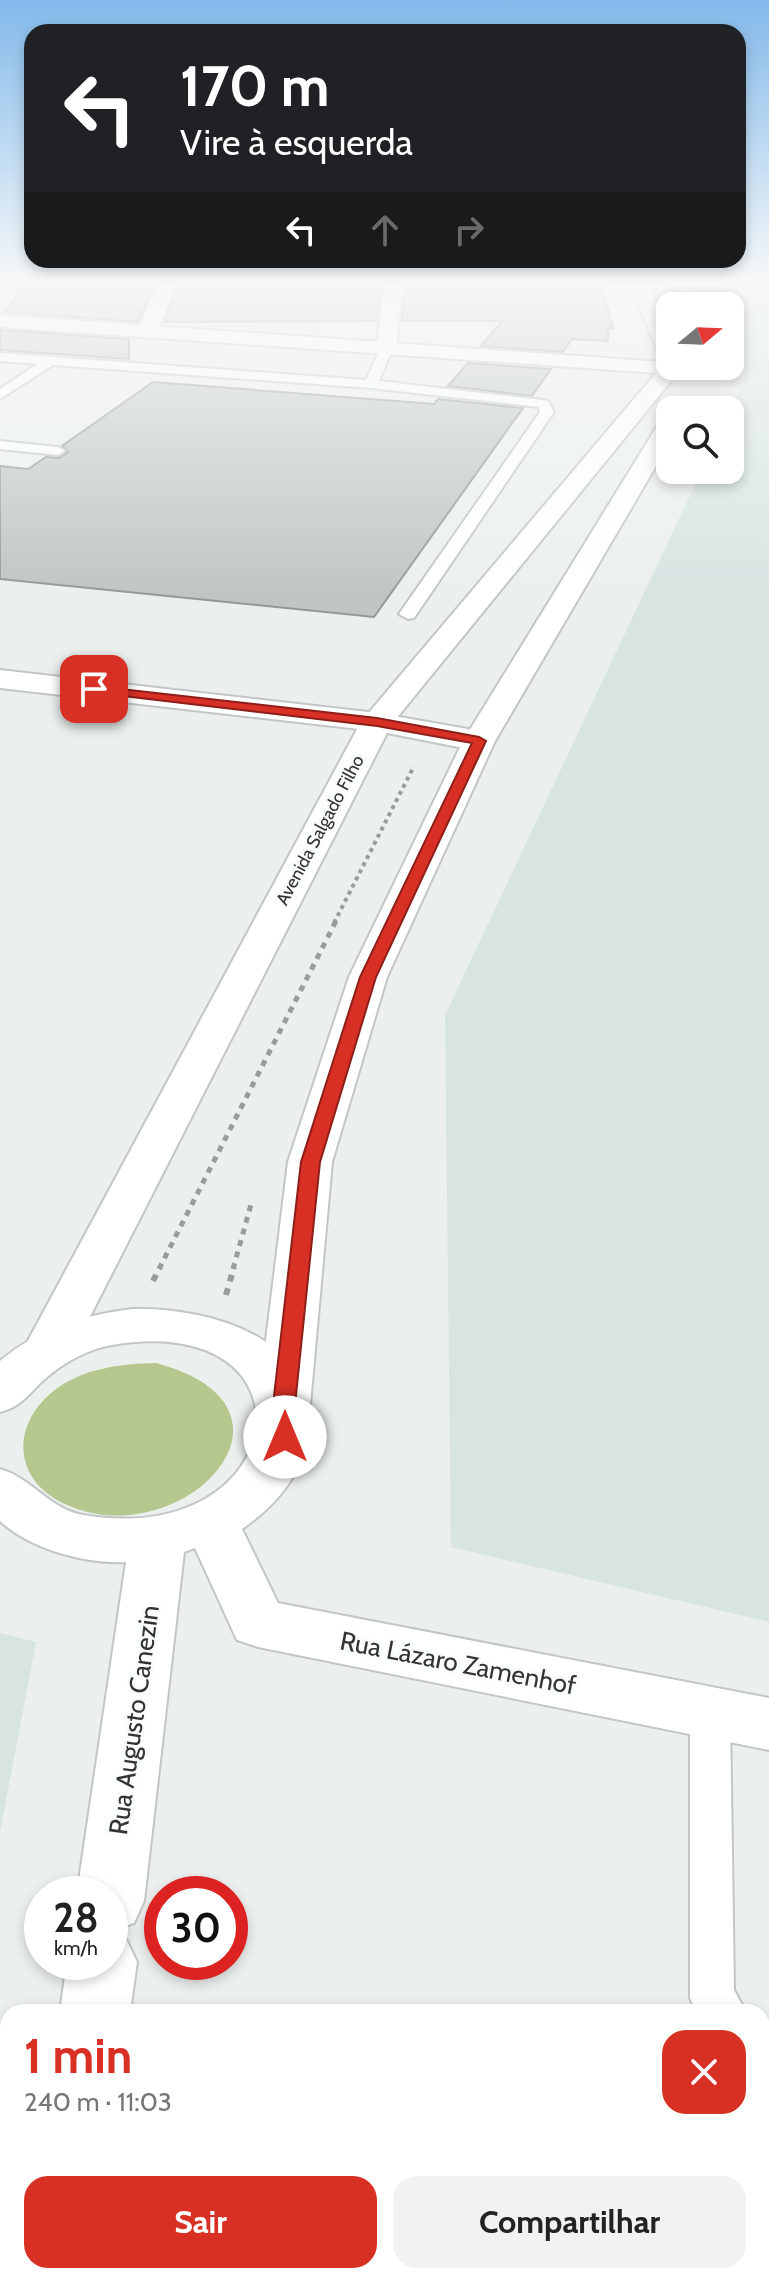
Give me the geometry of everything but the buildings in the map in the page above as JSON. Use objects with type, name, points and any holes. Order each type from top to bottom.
[{"type":"street","name":"Avenida Salgado Filho","points":[[48,1350],[377,722],[671,386]]},
{"type":"street","points":[[0,1489],[26,1529],[103,1542],[185,1530],[247,1498],[272,1469],[285,1437],[284,1405],[310,1162],[368,977],[479,741],[656,446]]},
{"type":"street","points":[[0,679],[377,722],[479,741]]},
{"type":"street","points":[[0,1394],[14,1374],[48,1350],[88,1333],[117,1327],[175,1325],[215,1335],[248,1352],[272,1376],[284,1405]]},
{"type":"street","name":"Rua Lázaro Zamenhof","points":[[185,1530],[258,1623],[769,1724]]},
{"type":"street","name":"Rua Augusto Canezin","points":[[115,1876],[185,1530]]},
{"type":"street","points":[[96,2004],[99,1980]]},
{"type":"lane","points":[[387,386],[530,400],[543,404],[547,412],[408,614]]},
{"type":"lane","points":[[0,445],[58,451]]},
{"type":"lane","points":[[710,1713],[712,1998],[717,2004]]},
{"type":"shaded area","points":[[742,386],[769,386],[769,1622],[451,1547],[445,1015],[695,484],[744,484],[744,396],[737,396]]},
{"type":"shaded area","points":[[0,1633],[36,1642],[0,1832]]},
{"type":"green space","points":[[156,1363],[205,1384],[229,1412],[232,1442],[217,1471],[189,1495],[152,1511],[109,1515],[65,1504],[46,1493],[33,1479],[23,1447],[33,1413],[45,1398],[62,1385],[96,1370]]},
{"type":"route","points":[[94,689],[377,722],[479,741],[368,977],[310,1162],[284,1405],[285,1437]]}]
